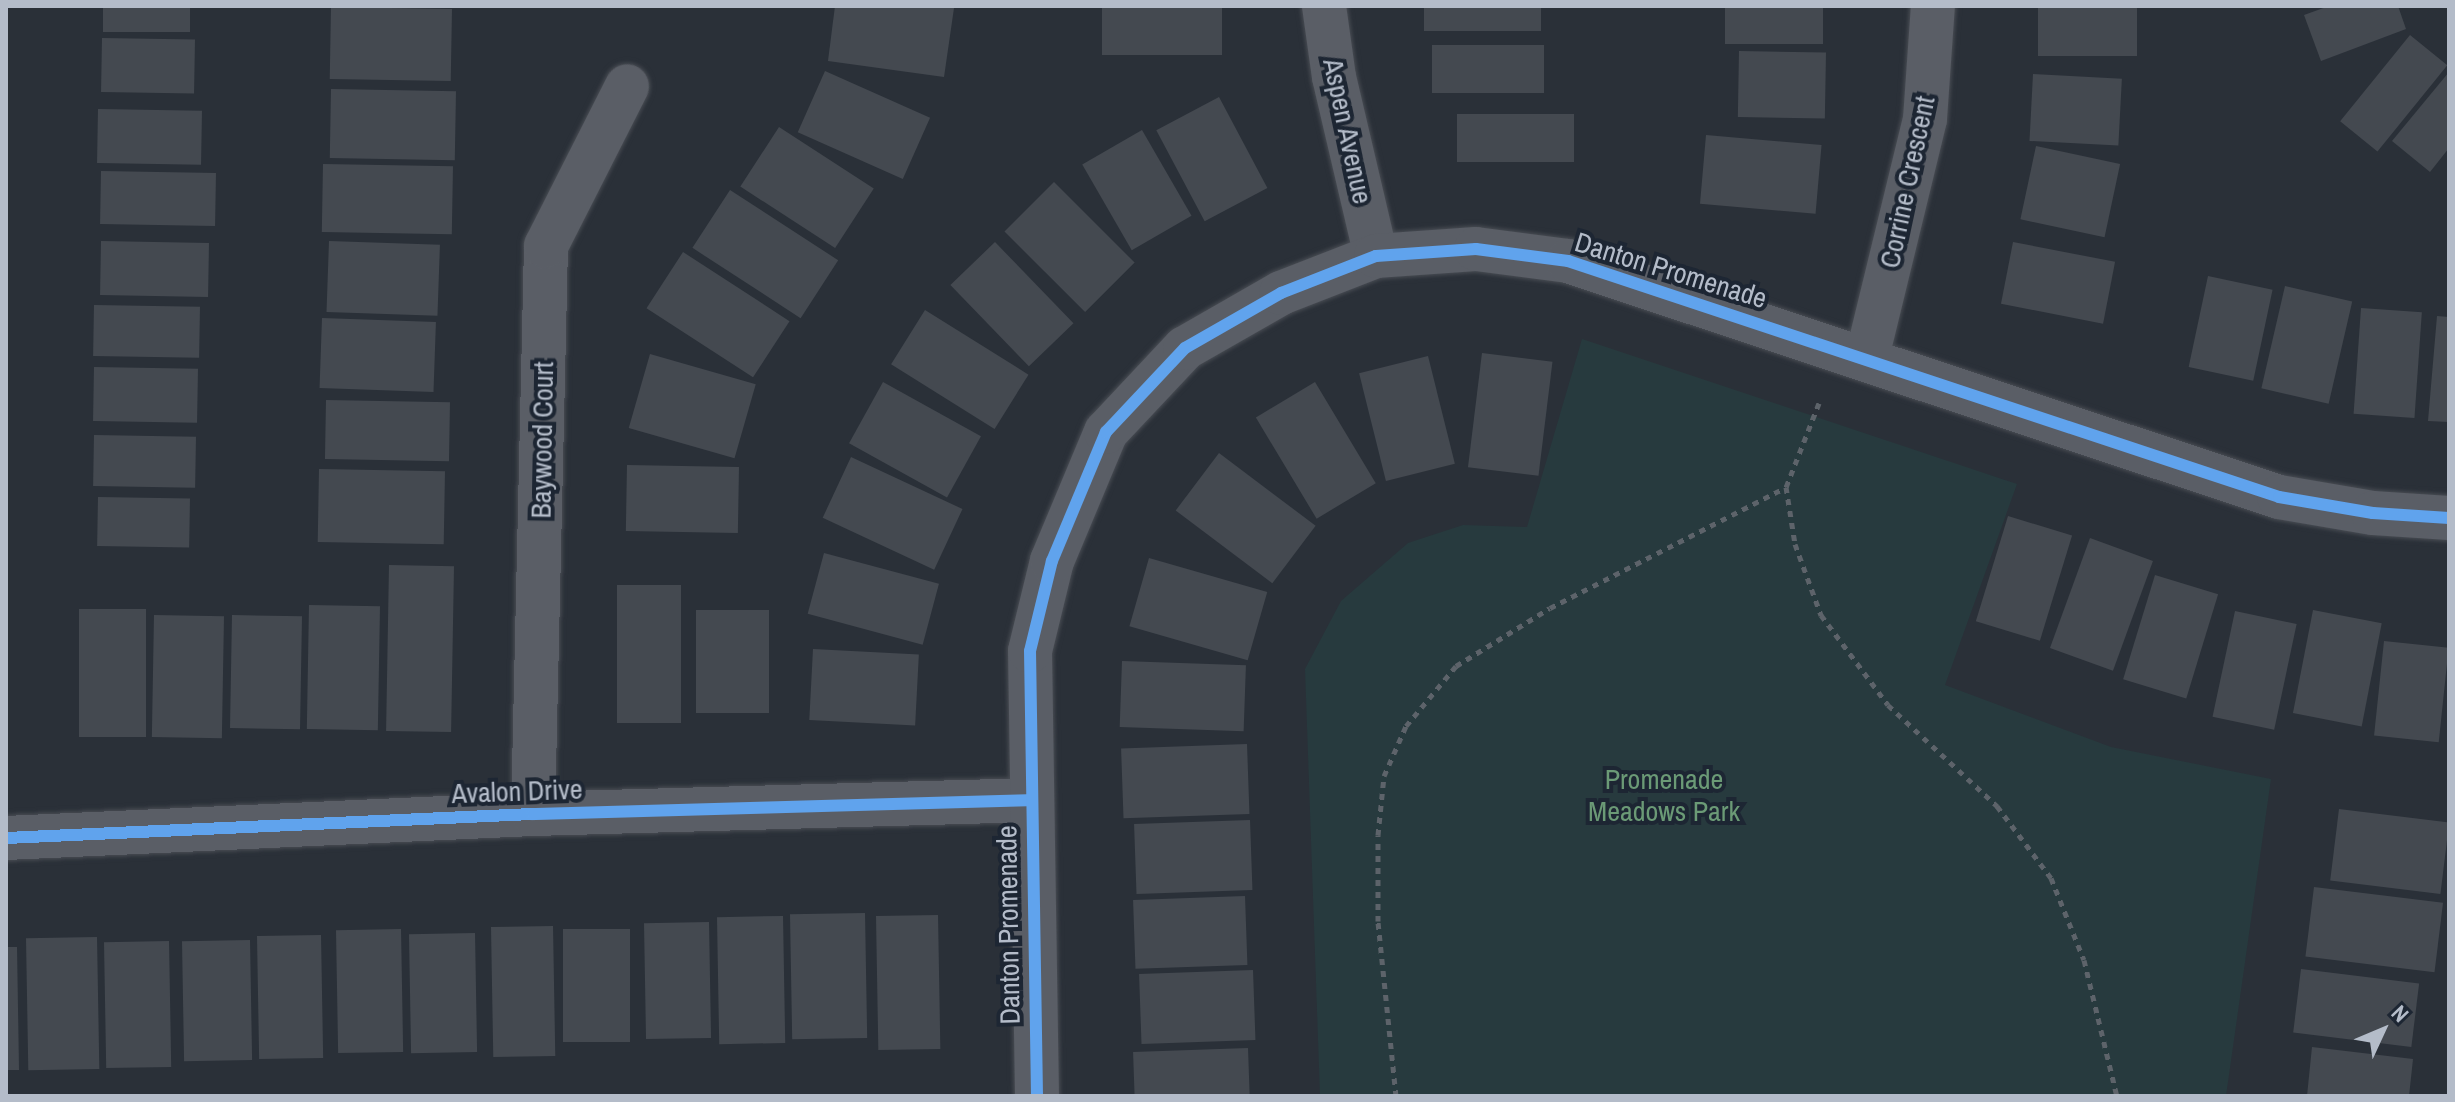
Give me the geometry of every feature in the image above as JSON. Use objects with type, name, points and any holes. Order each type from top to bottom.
[{"type":"street","name":"Aspen Avenue","points":[[1324,6],[1334,77],[1376,256]]},
{"type":"street","name":"Corrine Crescent","points":[[1867,357],[1925,119],[1933,6]]},
{"type":"street","name":"Baywood Court","points":[[533,814],[546,246],[627,86]]},
{"type":"street","name":"Danton Promenade","points":[[1037,1096],[1030,651],[1052,561],[1106,432],[1185,348],[1281,293],[1376,256],[1476,249],[1568,261],[1867,357],[2279,497],[2373,513],[2449,518]]},
{"type":"street","name":"Avalon Drive","points":[[6,838],[533,814],[1030,800]]},
{"type":"path","points":[[1819,403],[1786,487],[1795,544],[1821,615],[1888,705],[1997,806],[2051,878],[2084,960],[2117,1096]]},
{"type":"path","points":[[1396,1096],[1378,921],[1378,835],[1384,776],[1406,726],[1456,666],[1550,608],[1786,487]]},
{"type":"green space","name":"Promenade Meadows Park","points":[[1582,339],[2017,484],[1945,685],[2111,747],[2271,779],[2226,1096],[1320,1096],[1305,669],[1341,601],[1408,543],[1463,525],[1527,527]]},
{"type":"building","points":[[103,6],[190,6],[190,32],[103,32]]},
{"type":"building","points":[[835,6],[954,8],[944,77],[828,61]]},
{"type":"building","points":[[1424,6],[1541,6],[1541,31],[1424,31]]},
{"type":"building","points":[[1725,6],[1823,6],[1823,44],[1725,44]]},
{"type":"building","points":[[2038,6],[2137,6],[2137,56],[2038,56]]},
{"type":"building","points":[[2329,6],[2398,6],[2406,29],[2321,61],[2304,15]]},
{"type":"building","points":[[331,7],[452,9],[451,81],[330,79]]},
{"type":"building","points":[[1102,8],[1222,8],[1222,55],[1102,55]]},
{"type":"building","points":[[2410,35],[2447,65],[2377,151],[2340,121]]},
{"type":"building","points":[[102,38],[195,40],[194,94],[101,92]]},
{"type":"building","points":[[1432,45],[1544,45],[1544,93],[1432,93]]},
{"type":"building","points":[[1739,51],[1826,53],[1825,119],[1738,117]]},
{"type":"building","points":[[825,71],[930,118],[903,179],[798,132]]},
{"type":"building","points":[[2449,72],[2449,148],[2430,172],[2392,141]]},
{"type":"building","points":[[2033,74],[2122,79],[2118,146],[2029,141]]},
{"type":"building","points":[[331,89],[456,91],[455,160],[330,158]]},
{"type":"building","points":[[1219,97],[1267,188],[1205,221],[1156,130]]},
{"type":"building","points":[[98,109],[202,111],[201,165],[97,163]]},
{"type":"building","points":[[1457,114],[1574,114],[1574,162],[1457,162]]},
{"type":"building","points":[[779,127],[874,189],[835,248],[740,187]]},
{"type":"building","points":[[1142,130],[1192,216],[1132,250],[1082,164]]},
{"type":"building","points":[[1706,135],[1822,145],[1816,214],[1700,204]]},
{"type":"building","points":[[2036,146],[2120,164],[2105,237],[2020,219]]},
{"type":"building","points":[[323,164],[453,166],[452,234],[322,232]]},
{"type":"building","points":[[101,171],[216,173],[215,226],[100,224]]},
{"type":"building","points":[[1054,182],[1135,263],[1085,312],[1005,231]]},
{"type":"building","points":[[730,190],[838,260],[801,318],[692,248]]},
{"type":"building","points":[[101,241],[209,243],[208,297],[100,295]]},
{"type":"building","points":[[329,241],[440,245],[437,316],[327,312]]},
{"type":"building","points":[[995,242],[1073,323],[1029,366],[950,285]]},
{"type":"building","points":[[2013,242],[2115,262],[2103,324],[2001,304]]},
{"type":"building","points":[[683,252],[790,321],[753,377],[647,308]]},
{"type":"building","points":[[2208,276],[2273,290],[2253,381],[2189,367]]},
{"type":"building","points":[[2285,286],[2352,302],[2329,404],[2261,388]]},
{"type":"building","points":[[94,305],[200,307],[199,358],[93,356]]},
{"type":"building","points":[[2361,308],[2422,312],[2414,418],[2354,414]]},
{"type":"building","points":[[925,310],[1028,375],[995,429],[891,364]]},
{"type":"building","points":[[2437,316],[2449,317],[2449,422],[2428,421]]},
{"type":"building","points":[[322,318],[436,322],[433,392],[320,388]]},
{"type":"building","points":[[1482,353],[1552,362],[1538,476],[1468,467]]},
{"type":"building","points":[[650,354],[756,384],[735,458],[629,428]]},
{"type":"building","points":[[1428,356],[1455,464],[1386,481],[1359,373]]},
{"type":"building","points":[[94,367],[198,369],[197,423],[93,421]]},
{"type":"building","points":[[883,382],[981,436],[947,498],[849,443]]},
{"type":"building","points":[[1315,382],[1376,483],[1317,519],[1256,418]]},
{"type":"building","points":[[326,400],[450,402],[449,461],[325,459]]},
{"type":"building","points":[[94,435],[196,437],[195,488],[93,486]]},
{"type":"building","points":[[1219,453],[1316,526],[1272,583],[1176,511]]},
{"type":"building","points":[[851,457],[962,509],[934,570],[823,518]]},
{"type":"building","points":[[627,465],[739,467],[738,533],[626,531]]},
{"type":"building","points":[[319,469],[445,471],[444,544],[318,542]]},
{"type":"building","points":[[98,497],[190,499],[189,548],[97,546]]},
{"type":"building","points":[[2008,516],[2072,536],[2040,641],[1976,621]]},
{"type":"building","points":[[2090,538],[2153,561],[2113,671],[2050,648]]},
{"type":"building","points":[[824,553],[939,584],[923,645],[808,614]]},
{"type":"building","points":[[1149,558],[1267,592],[1248,660],[1129,626]]},
{"type":"building","points":[[389,565],[454,566],[451,732],[386,731]]},
{"type":"building","points":[[2155,575],[2218,594],[2186,699],[2123,679]]},
{"type":"building","points":[[617,585],[681,585],[681,723],[617,723]]},
{"type":"building","points":[[309,605],[380,606],[378,730],[307,729]]},
{"type":"building","points":[[79,609],[146,609],[146,737],[79,737]]},
{"type":"building","points":[[696,610],[769,610],[769,713],[696,713]]},
{"type":"building","points":[[2313,610],[2382,623],[2362,726],[2293,713]]},
{"type":"building","points":[[2235,611],[2297,624],[2274,730],[2213,717]]},
{"type":"building","points":[[154,615],[224,616],[222,738],[152,737]]},
{"type":"building","points":[[232,615],[302,616],[300,729],[230,728]]},
{"type":"building","points":[[2384,641],[2449,648],[2439,742],[2374,735]]},
{"type":"building","points":[[813,649],[919,655],[915,725],[809,720]]},
{"type":"building","points":[[1122,661],[1246,665],[1244,731],[1120,727]]},
{"type":"building","points":[[1247,744],[1249,814],[1124,818],[1121,748]]},
{"type":"building","points":[[2339,809],[2449,823],[2440,894],[2330,880]]},
{"type":"building","points":[[1250,820],[1252,890],[1137,894],[1134,824]]},
{"type":"building","points":[[2314,887],[2443,903],[2435,972],[2305,956]]},
{"type":"building","points":[[1245,896],[1247,965],[1135,969],[1133,900]]},
{"type":"building","points":[[865,913],[867,1038],[792,1039],[790,914]]},
{"type":"building","points":[[938,915],[940,1049],[878,1050],[876,916]]},
{"type":"building","points":[[783,916],[785,1043],[719,1044],[717,917]]},
{"type":"building","points":[[709,922],[711,1038],[646,1039],[644,923]]},
{"type":"building","points":[[553,926],[555,1056],[493,1057],[491,927]]},
{"type":"building","points":[[401,929],[403,1052],[338,1053],[336,930]]},
{"type":"building","points":[[563,929],[630,929],[630,1042],[563,1042]]},
{"type":"building","points":[[475,933],[477,1052],[411,1053],[409,934]]},
{"type":"building","points":[[321,935],[323,1058],[259,1059],[257,936]]},
{"type":"building","points":[[97,937],[99,1069],[28,1070],[26,938]]},
{"type":"building","points":[[250,940],[252,1060],[184,1061],[182,941]]},
{"type":"building","points":[[169,941],[171,1067],[106,1068],[104,942]]},
{"type":"building","points":[[6,947],[17,947],[19,1070],[6,1070]]},
{"type":"building","points":[[2301,969],[2419,984],[2411,1047],[2293,1033]]},
{"type":"building","points":[[1253,970],[1255,1040],[1142,1044],[1139,974]]},
{"type":"building","points":[[2312,1047],[2413,1059],[2409,1096],[2307,1096]]},
{"type":"building","points":[[1248,1048],[1250,1096],[1135,1096],[1133,1052]]},
{"type":"cycle path","points":[[1037,1096],[1030,651],[1052,561],[1106,432],[1185,348],[1281,293],[1376,256],[1476,249],[1568,261],[2279,497],[2373,513],[2449,518]]},
{"type":"cycle path","points":[[6,838],[533,814],[1030,800]]}]
